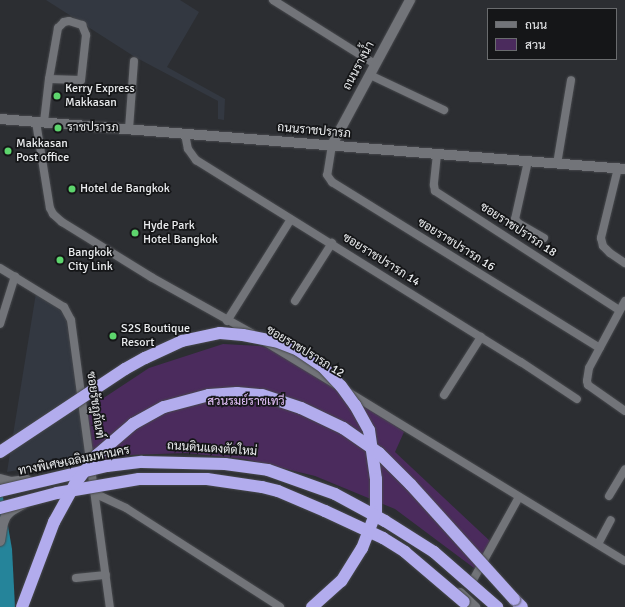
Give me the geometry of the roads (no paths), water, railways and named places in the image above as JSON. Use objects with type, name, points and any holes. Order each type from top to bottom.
[{"type":"highway","points":[[0,452],[125,369],[182,341],[220,333],[236,334],[275,341],[298,350],[323,367],[341,386],[355,405],[369,430],[376,479],[376,512],[362,548],[341,581],[312,607]]},
{"type":"highway","points":[[22,607],[54,522],[75,484],[97,455],[133,424],[164,407],[209,395],[237,393],[262,395],[300,408],[343,428],[379,453],[411,485],[522,607]]},
{"type":"highway","name":"ทางพิเศษเฉลิมมหานคร","points":[[0,491],[107,466],[142,462],[225,464],[268,470],[335,494],[385,521],[434,552],[497,607]]},
{"type":"highway","points":[[0,508],[57,492],[139,479],[207,479],[262,487],[278,491],[383,538],[405,552],[469,607]]},
{"type":"street","points":[[273,0],[375,64]]},
{"type":"street","name":"ถนนรางน้ำ","points":[[332,145],[410,0]]},
{"type":"street","name":"ซอยราชปรารภ 12","points":[[49,79],[81,80],[86,35],[82,26],[76,22],[64,22],[58,28],[40,122],[50,208],[53,214],[62,222],[145,273],[253,335],[625,561]]},
{"type":"street","points":[[129,130],[134,61]]},
{"type":"street","points":[[370,75],[444,110]]},
{"type":"street","points":[[557,164],[571,80]]},
{"type":"street","name":"ถนนราชปรารภ","points":[[0,119],[622,169]]},
{"type":"street","name":"ซอยราชปรารภ 14","points":[[185,134],[188,149],[196,160],[332,243],[577,399]]},
{"type":"street","name":"ซอยราชปรารภ 16","points":[[332,145],[327,175],[332,182],[600,348]]},
{"type":"street","name":"ซอยราชปรารภ 18","points":[[437,154],[434,185],[435,191],[620,310]]},
{"type":"street","points":[[528,161],[514,219],[518,223],[544,238]]},
{"type":"street","points":[[622,169],[601,238],[603,246],[610,253],[625,263]]},
{"type":"street","points":[[227,321],[291,219]]},
{"type":"street","points":[[295,302],[332,243]]},
{"type":"street","name":"ซอยรัชฎภัณฑ์","points":[[0,268],[54,300],[64,307],[69,314],[92,466],[110,607]]},
{"type":"street","points":[[0,324],[15,276]]},
{"type":"street","points":[[625,301],[589,368],[588,385],[625,411]]},
{"type":"street","points":[[444,395],[481,337]]},
{"type":"street","name":"ถนนดินแดงตัดใหม่","points":[[0,479],[11,482],[23,481],[92,466],[130,460],[170,458],[221,461],[268,468],[334,491],[385,517],[437,549],[503,607]]},
{"type":"street","points":[[609,496],[625,469]]},
{"type":"street","points":[[0,541],[3,523],[6,516],[11,511],[26,503],[158,482],[226,484],[269,491],[327,508],[379,532],[404,547],[475,607]]},
{"type":"street","points":[[95,491],[126,508],[280,607]]},
{"type":"street","points":[[473,580],[519,496]]},
{"type":"street","points":[[598,544],[611,520]]},
{"type":"street","points":[[76,578],[106,575]]},
{"type":"water","points":[[0,480],[12,549],[15,607],[0,607]]},
{"type":"place","name":"Kerry Express Makkasan","points":[[57,96]]},
{"type":"place","name":"ราชปรารภ","points":[[58,128]]},
{"type":"place","name":"Makkasan Post office","points":[[8,151]]},
{"type":"place","name":"Hotel de Bangkok","points":[[72,189]]},
{"type":"place","name":"Hyde Park Hotel Bangkok","points":[[135,233]]},
{"type":"place","name":"Bangkok City Link","points":[[60,260]]},
{"type":"place","name":"S2S Boutique Resort","points":[[113,336]]},
{"type":"park label","name":"สวนรมย์ราชเทวี","points":[[246,402]]}]
